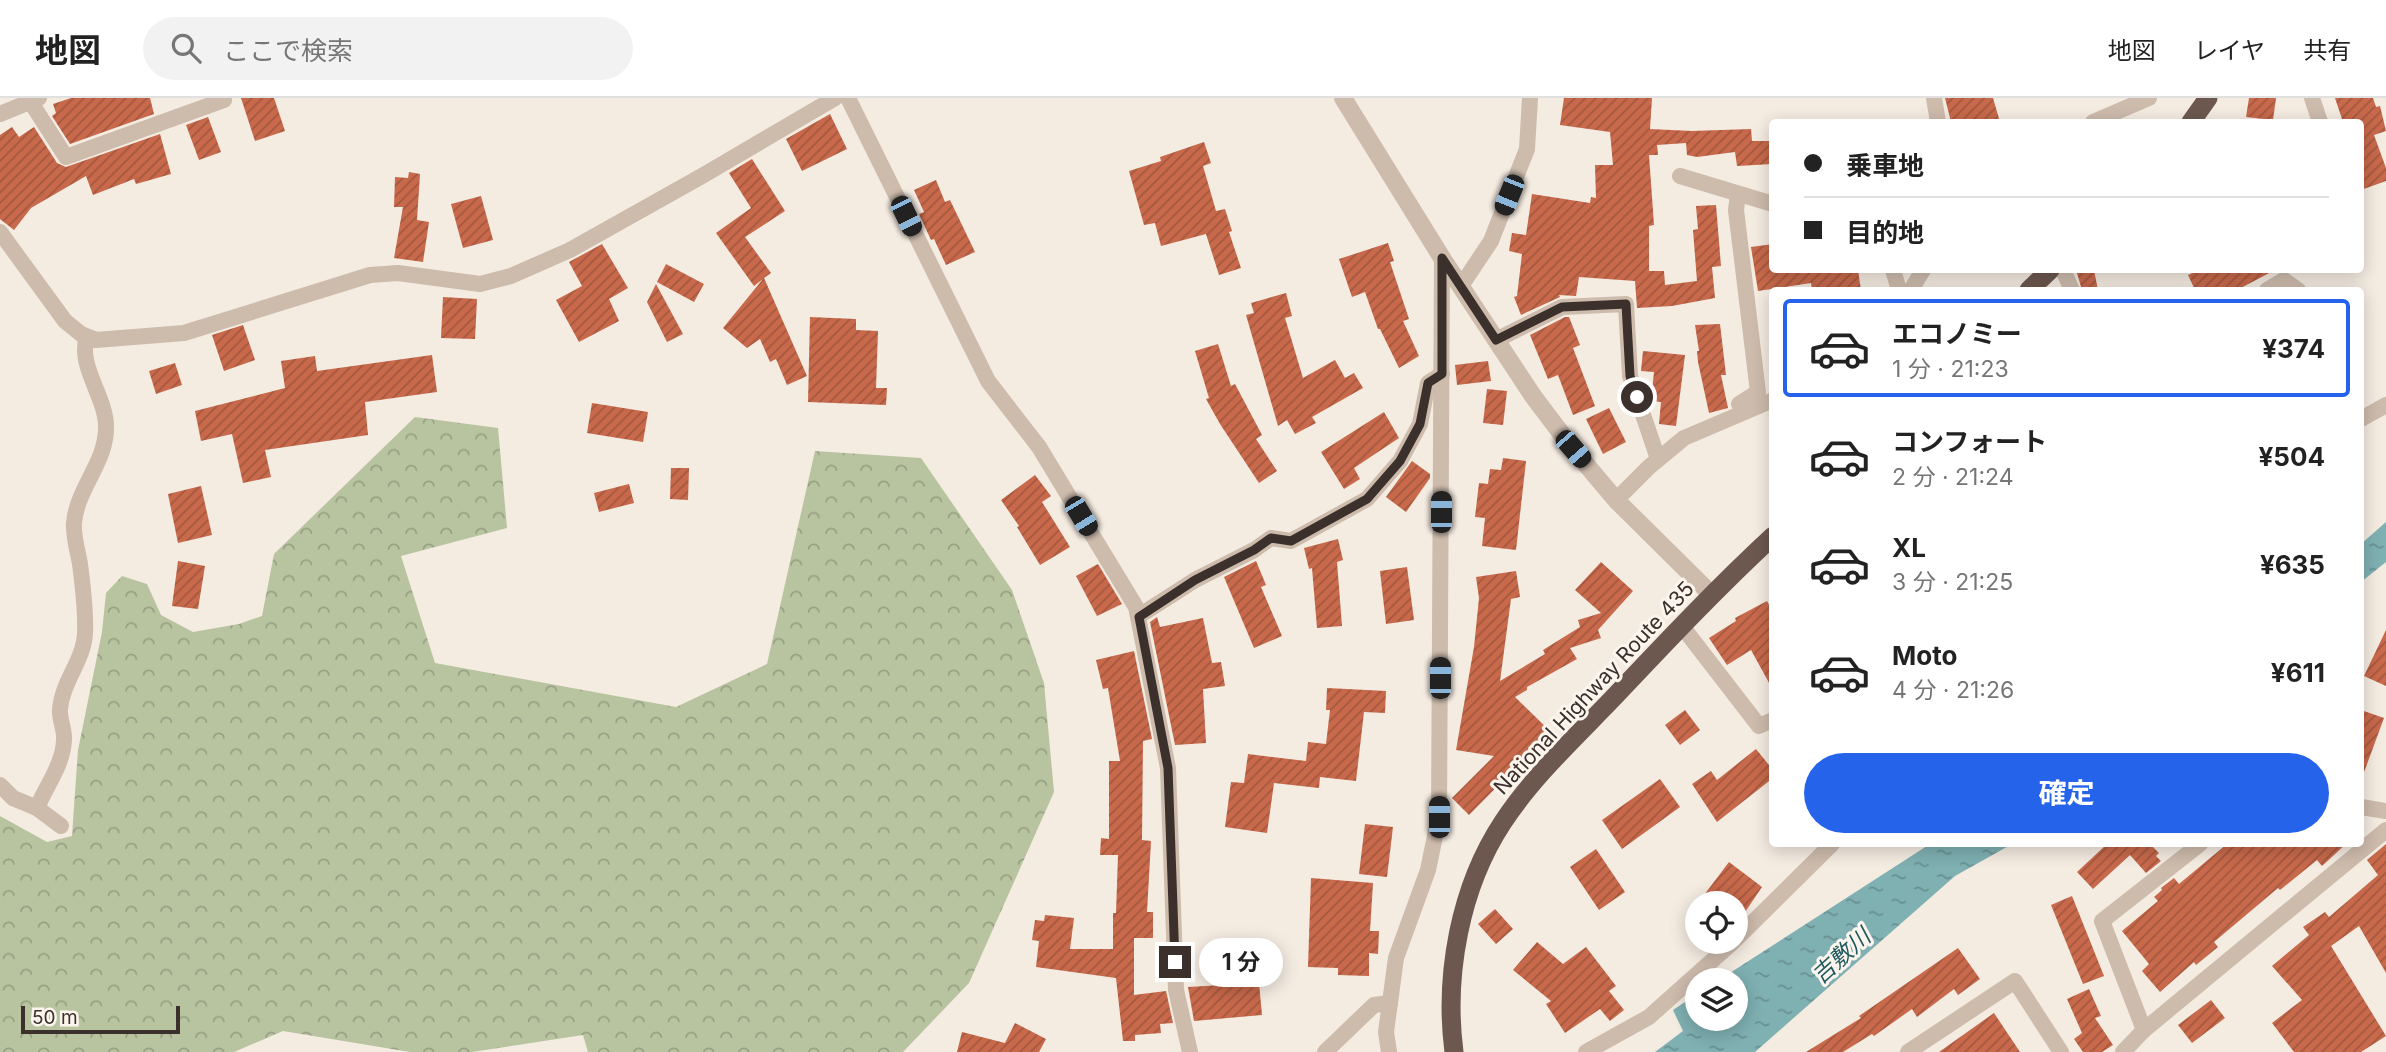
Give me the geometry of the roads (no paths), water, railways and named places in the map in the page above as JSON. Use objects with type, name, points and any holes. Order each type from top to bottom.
[{"type":"highway","points":[[2192,119],[2208,98]]},
{"type":"highway","points":[[2032,287],[2047,273]]},
{"type":"highway","name":"National Highway Route 435","points":[[1454,1052],[1453,970],[1466,900],[1484,855],[1503,822],[1533,783],[1681,625],[1769,540]]},
{"type":"street","points":[[2,110],[34,100],[66,157],[223,98]]},
{"type":"street","points":[[0,232],[65,321],[81,334],[96,340],[184,333],[370,275],[398,273],[480,285],[511,276],[570,250],[835,98]]},
{"type":"street","points":[[848,98],[988,381],[1040,447],[1136,607],[1168,768],[1176,990],[1190,1052]]},
{"type":"street","points":[[1343,98],[1442,258],[1541,407],[1616,500],[1711,594]]},
{"type":"street","points":[[1461,286],[1491,241],[1527,149],[1530,98]]},
{"type":"street","points":[[1934,98],[1938,119]]},
{"type":"street","points":[[2100,119],[2149,98]]},
{"type":"street","points":[[2312,98],[2319,119]]},
{"type":"street","points":[[1680,176],[1769,203]]},
{"type":"street","points":[[1738,194],[1736,210],[1768,392]]},
{"type":"street","points":[[1389,1052],[1386,1032],[1396,958],[1428,870],[1439,817],[1442,258]]},
{"type":"street","points":[[2272,287],[2284,280],[2294,287]]},
{"type":"street","points":[[1496,340],[1562,307],[1626,304],[1630,376],[1658,459]]},
{"type":"street","points":[[37,808],[62,757],[65,739],[60,708],[81,655],[85,636],[81,569],[74,523],[83,488],[101,458],[106,428],[102,400],[87,363],[84,347],[87,337]]},
{"type":"street","points":[[1139,617],[1195,580],[1254,550],[1271,538],[1291,541],[1367,499],[1400,461],[1420,424],[1428,383],[1442,374]]},
{"type":"street","points":[[1739,404],[1768,392]]},
{"type":"street","points":[[1616,500],[1684,438],[1768,392]]},
{"type":"street","points":[[2364,417],[2386,405]]},
{"type":"street","points":[[1681,625],[1759,726],[1769,722]]},
{"type":"street","points":[[0,785],[13,798],[37,808],[61,826]]},
{"type":"street","points":[[2364,807],[2386,811]]},
{"type":"street","points":[[2123,1052],[2144,1030],[2386,830]]},
{"type":"street","points":[[1748,926],[1829,847]]},
{"type":"street","points":[[2144,1030],[2102,921],[2196,847]]},
{"type":"street","points":[[1586,1052],[1648,1017],[1718,954]]},
{"type":"street","points":[[1908,1052],[2015,981],[2061,1052]]},
{"type":"street","points":[[1325,1052],[1374,1004],[1390,1003]]},
{"type":"water","points":[[2386,522],[2386,562],[2364,580],[2364,541]]},
{"type":"water","name":"吉敷川","points":[[1925,847],[2007,847],[1955,876],[1755,1052],[1655,1052],[1683,1031],[1673,1010],[1685,1002],[1685,1031],[1748,1031],[1748,968],[1738,968]]}]
